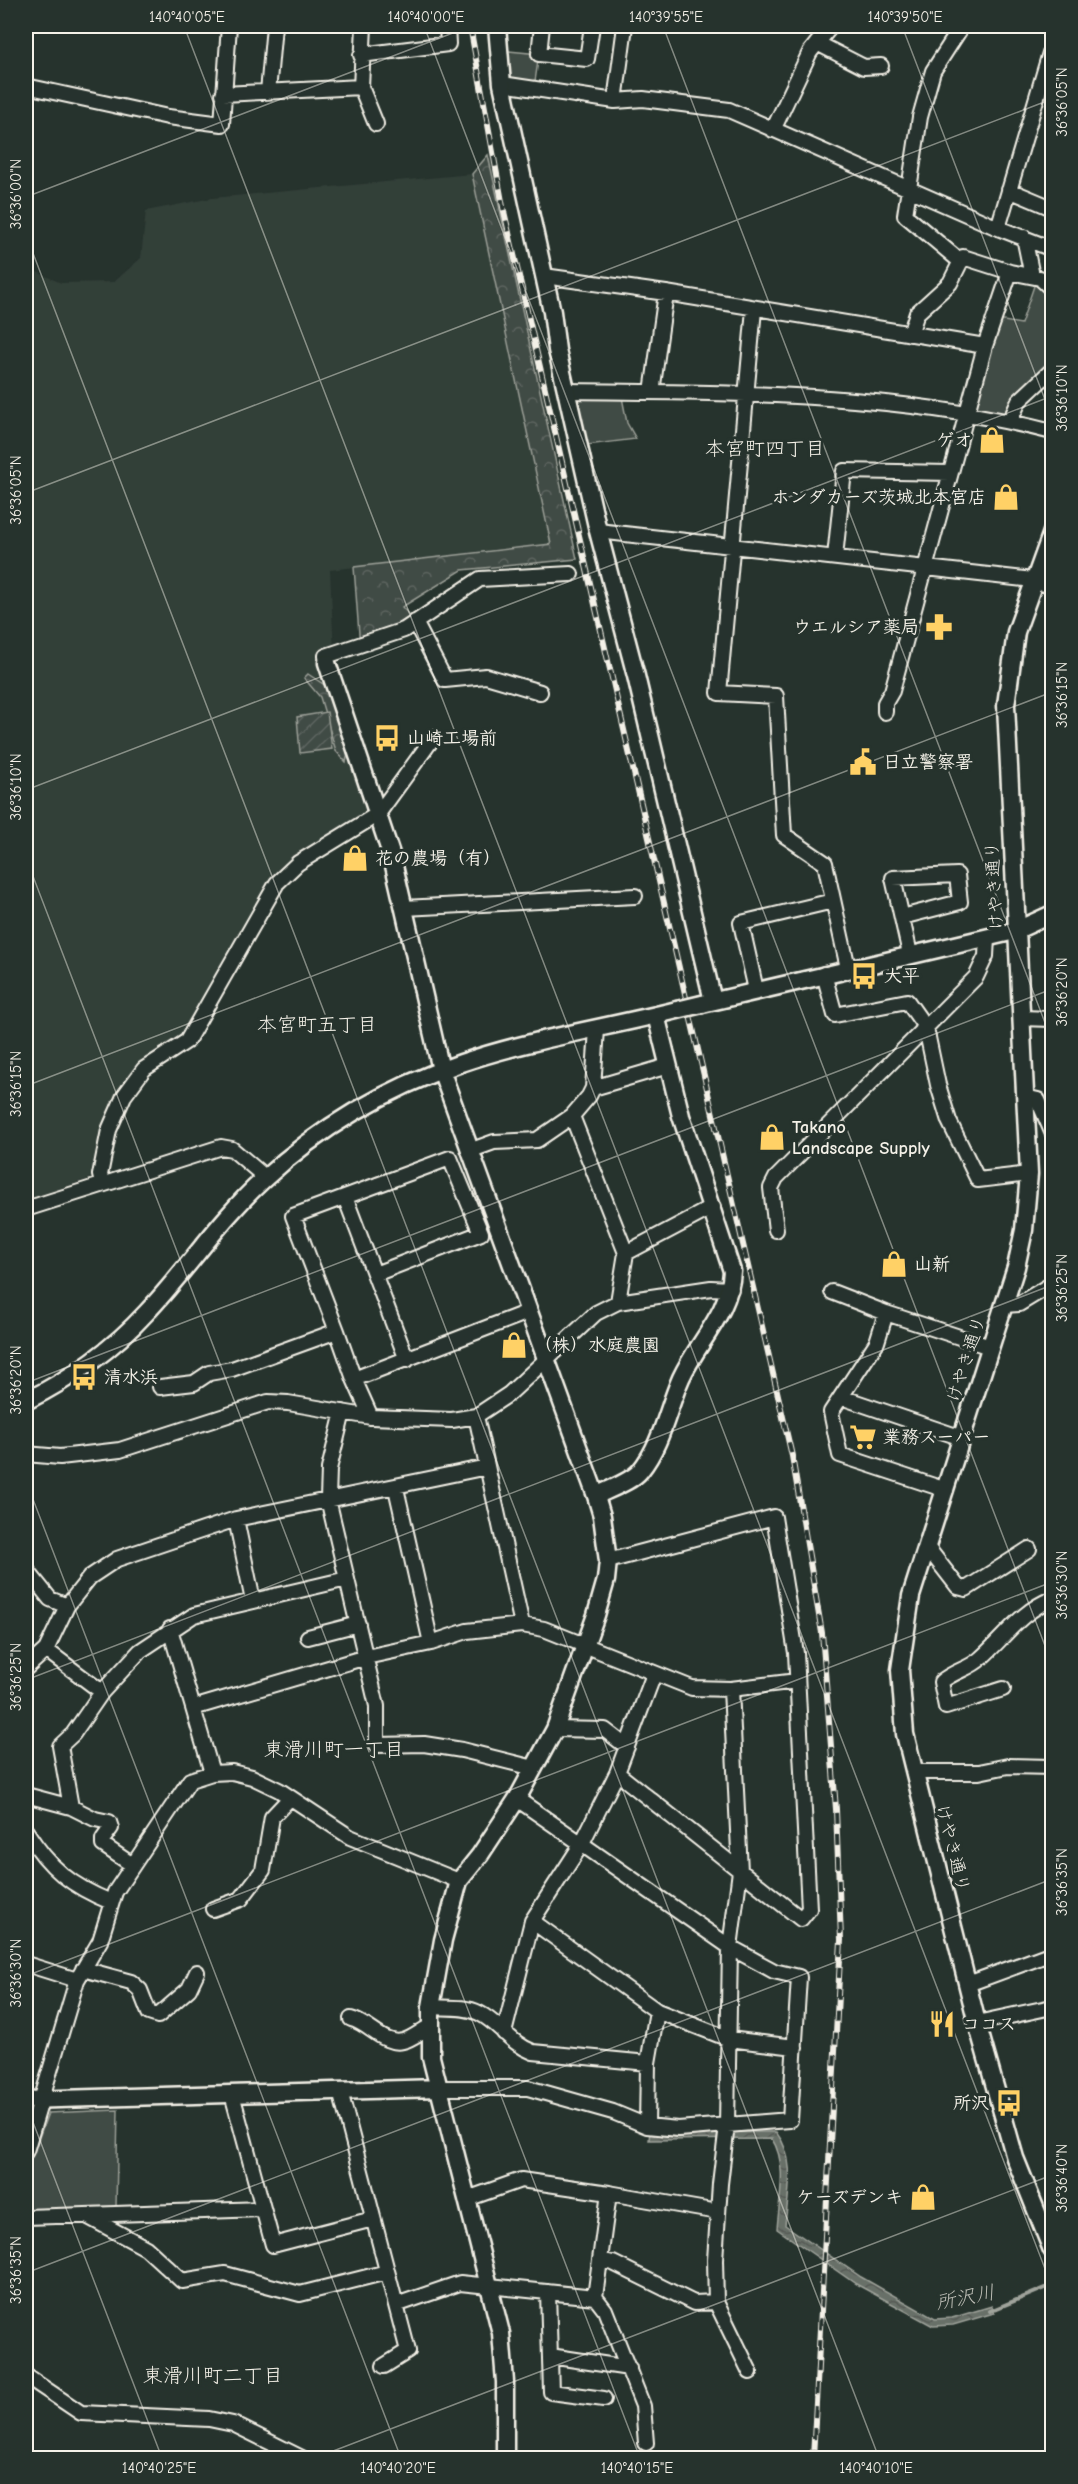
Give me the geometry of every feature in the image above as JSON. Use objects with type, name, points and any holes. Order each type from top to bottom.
[{"type":"street","points":[[26,86],[168,117],[222,124],[229,26]]},
{"type":"street","points":[[268,92],[274,26]]},
{"type":"street","points":[[364,26],[361,87],[376,124]]},
{"type":"street","points":[[362,56],[448,44],[447,26]]},
{"type":"street","points":[[497,26],[502,84],[544,276],[566,391],[598,531],[639,688],[708,1002]]},
{"type":"street","points":[[542,26],[539,54],[587,59],[592,26]]},
{"type":"street","points":[[615,101],[625,26]]},
{"type":"street","points":[[773,130],[817,43],[831,26]]},
{"type":"street","points":[[961,262],[905,215],[920,117],[933,71],[962,26]]},
{"type":"street","points":[[817,43],[864,67],[881,66]]},
{"type":"street","points":[[998,228],[1053,46]]},
{"type":"street","points":[[502,84],[615,101],[643,99],[729,110],[998,228],[1053,249]]},
{"type":"street","points":[[223,94],[361,87]]},
{"type":"street","points":[[1009,190],[1053,208]]},
{"type":"street","points":[[1024,237],[1032,276]]},
{"type":"street","points":[[910,334],[917,313],[950,283],[963,257],[1010,272],[1040,278],[1053,288]]},
{"type":"street","points":[[885,712],[885,703],[892,691],[985,346],[1010,272]]},
{"type":"street","points":[[544,276],[666,293],[985,346]]},
{"type":"street","points":[[652,392],[666,293]]},
{"type":"street","points":[[754,309],[719,693],[776,696],[784,835],[825,863],[848,969]]},
{"type":"street","points":[[1010,421],[1019,401],[1053,370]]},
{"type":"street","points":[[566,391],[745,392],[967,412],[1053,432]]},
{"type":"street","points":[[834,558],[844,471],[950,473]]},
{"type":"street","points":[[598,531],[1033,580],[1053,587]]},
{"type":"street","name":"けやき通り","points":[[1053,531],[1033,580],[1016,632],[1006,705],[1029,1174],[1024,1230],[1004,1305],[927,1546],[906,1620],[900,1670],[905,1734],[966,1982],[1014,2158],[1053,2250]]},
{"type":"street","points":[[505,2458],[502,2352],[490,2286],[429,2047],[431,2007],[443,1940],[459,1881],[480,1855],[517,1800],[555,1729],[606,1580],[608,1561],[602,1516],[596,1496],[441,1070],[392,857],[326,656],[404,630],[480,579],[572,574]]},
{"type":"street","points":[[415,622],[445,680],[486,676],[540,692]]},
{"type":"street","points":[[102,1184],[100,1175],[109,1130],[124,1096],[144,1069],[187,1041],[277,883],[298,863],[378,814],[433,738]]},
{"type":"street","points":[[902,917],[960,902],[957,875],[893,878],[910,954]]},
{"type":"street","points":[[404,908],[635,896]]},
{"type":"street","points":[[756,990],[741,923],[834,901]]},
{"type":"street","points":[[26,1401],[72,1374],[123,1336],[167,1290],[223,1221],[265,1177],[365,1105],[441,1070],[500,1052],[824,974],[1016,931],[1053,914]]},
{"type":"street","points":[[776,1230],[771,1188],[776,1178],[926,1028],[982,967],[987,938]]},
{"type":"street","points":[[824,974],[835,1015],[907,1001],[926,1028],[938,1085],[949,1121],[978,1180],[1029,1174]]},
{"type":"street","points":[[596,1496],[638,1474],[656,1449],[671,1400],[683,1374],[726,1304],[731,1288],[732,1271],[713,1207],[684,1127],[656,1015]]},
{"type":"street","points":[[1021,1018],[1053,1019]]},
{"type":"street","points":[[469,1151],[494,1142],[537,1140],[572,1116],[593,1088],[597,1029]]},
{"type":"street","points":[[593,1088],[668,1066]]},
{"type":"street","points":[[1025,1097],[1038,1100],[1053,1132]]},
{"type":"street","points":[[572,1116],[626,1253],[618,1302]]},
{"type":"street","points":[[26,1209],[221,1146],[232,1149],[265,1177]]},
{"type":"street","points":[[371,1417],[354,1379],[293,1216],[450,1158],[481,1233],[375,1274]]},
{"type":"street","points":[[345,1197],[407,1360]]},
{"type":"street","points":[[626,1253],[713,1207]]},
{"type":"street","points":[[1004,1305],[1019,1304],[1053,1284]]},
{"type":"street","points":[[26,1454],[60,1457],[120,1450],[268,1402],[288,1402],[371,1417],[452,1420],[476,1416],[509,1394],[547,1362],[596,1313],[618,1302],[711,1288],[731,1288]]},
{"type":"street","points":[[832,1292],[886,1313],[990,1347]]},
{"type":"street","points":[[354,1379],[528,1312]]},
{"type":"street","points":[[886,1313],[877,1342],[831,1412],[840,1455],[946,1490]]},
{"type":"street","points":[[160,1387],[194,1383],[210,1373],[232,1369],[337,1331]]},
{"type":"street","points":[[841,1397],[962,1438]]},
{"type":"street","points":[[342,1412],[329,1469],[328,1499],[377,1706],[377,1745],[424,1744],[462,1750],[534,1768]]},
{"type":"street","points":[[476,1416],[522,1624]]},
{"type":"street","points":[[26,1668],[46,1650],[67,1606],[90,1577],[117,1559],[236,1519],[328,1499],[396,1488],[487,1467]]},
{"type":"street","points":[[396,1488],[431,1643]]},
{"type":"street","points":[[608,1561],[774,1517],[796,1653],[809,1909],[801,1919],[617,1773]]},
{"type":"street","points":[[236,1519],[253,1601]]},
{"type":"street","points":[[927,1546],[958,1587],[966,1589],[1029,1549]]},
{"type":"street","points":[[26,1569],[50,1599],[67,1606]]},
{"type":"street","points":[[71,1807],[60,1746],[73,1734],[102,1692],[140,1651],[194,1615],[347,1579]]},
{"type":"street","points":[[1003,1689],[946,1707],[941,1682],[951,1672],[979,1660],[1012,1625],[1036,1606],[1053,1599]]},
{"type":"street","points":[[308,1637],[358,1624]]},
{"type":"street","points":[[193,1708],[366,1658],[431,1643],[466,1631],[522,1624],[544,1629],[693,1688],[731,1689],[797,1681]]},
{"type":"street","points":[[170,1629],[212,1773]]},
{"type":"street","points":[[46,1650],[102,1692]]},
{"type":"street","points":[[504,2033],[532,1921],[582,1845],[617,1773],[654,1674]]},
{"type":"street","points":[[731,1689],[740,1871],[730,1947],[728,2125],[718,2212],[715,2260],[716,2302],[750,2372]]},
{"type":"street","points":[[555,1729],[605,1730],[627,1747]]},
{"type":"street","points":[[914,1772],[980,1772],[1008,1766],[1051,1762]]},
{"type":"street","points":[[26,2151],[80,1975],[100,1941],[111,1902],[131,1864],[190,1780],[212,1773],[232,1772],[252,1777],[290,1798],[350,1837],[459,1881]]},
{"type":"street","points":[[26,1795],[71,1807],[95,1819],[109,1822],[111,1827],[103,1839],[103,1845],[131,1864]]},
{"type":"street","points":[[213,1909],[240,1899],[263,1870],[272,1817],[290,1798]]},
{"type":"street","points":[[26,2100],[440,2088],[528,2088],[613,2112],[647,2126],[678,2129],[790,2120],[799,1977],[774,1971],[730,1947],[517,1800]]},
{"type":"street","points":[[26,1831],[37,1849],[68,1881],[111,1902]]},
{"type":"street","points":[[532,1921],[657,2011],[729,2039],[795,2047]]},
{"type":"street","points":[[966,1982],[976,1981],[1053,1953]]},
{"type":"street","points":[[26,1964],[131,1983],[140,1990],[149,2013],[158,2016],[189,1989],[197,1972]]},
{"type":"street","points":[[431,2007],[461,2008],[479,2013],[518,2046],[533,2052],[648,2063]]},
{"type":"street","points":[[977,2023],[1053,2007]]},
{"type":"street","points":[[647,2126],[648,2063],[657,2011]]},
{"type":"street","points":[[351,2019],[361,2021],[387,2040],[403,2041],[429,2027]]},
{"type":"street","points":[[340,2091],[408,2351],[384,2366]]},
{"type":"street","points":[[232,2094],[273,2245],[373,2219]]},
{"type":"street","points":[[467,2199],[521,2180],[718,2212]]},
{"type":"street","points":[[609,2193],[595,2297],[605,2310],[643,2406],[646,2443]]},
{"type":"street","points":[[26,2217],[263,2210]]},
{"type":"street","points":[[85,2215],[146,2248],[182,2281],[225,2274],[300,2294],[387,2272]]},
{"type":"street","points":[[600,2260],[613,2263],[694,2303],[716,2302]]},
{"type":"street","points":[[396,2305],[460,2283],[595,2297]]},
{"type":"street","points":[[548,2292],[551,2392],[604,2400]]},
{"type":"street","points":[[550,2356],[629,2367]]},
{"type":"street","points":[[26,2376],[81,2413],[209,2419],[225,2422],[302,2458]]},
{"type":"shaded area","points":[[472,174],[551,544],[330,570],[335,674],[370,816],[294,865],[187,1041],[144,1069],[124,1096],[100,1175],[26,1200],[26,267],[61,283],[114,282],[141,258],[146,211],[212,198]]},
{"type":"green space","points":[[499,50],[539,54],[534,88],[502,84]]},
{"type":"green space","points":[[488,155],[577,559],[462,570],[402,607],[415,622],[360,647],[354,567],[551,544],[472,174]]},
{"type":"green space","points":[[1035,283],[1052,291],[1052,363],[1023,392],[1007,416],[973,408],[998,320],[1021,324]]},
{"type":"green space","points":[[566,391],[621,392],[627,423],[636,439],[579,446]]},
{"type":"green space","points":[[308,674],[326,686],[348,754],[346,762],[336,751],[320,697],[304,678]]},
{"type":"green space","points":[[327,712],[332,749],[300,753],[297,717]]},
{"type":"green space","points":[[118,2110],[116,2207],[26,2216],[26,2173],[48,2113]]},
{"type":"water","points":[[650,2132],[776,2132],[783,2142],[789,2165],[785,2225],[861,2277],[935,2319],[952,2318],[992,2306],[994,2313],[953,2325],[933,2326],[856,2284],[777,2229],[781,2171],[777,2149],[772,2139],[649,2140]]},
{"type":"waterway","name":"所沢川","points":[[990,2311],[1048,2287]]},
{"type":"railway","points":[[470,26],[503,207],[792,1456],[822,1633],[836,1809],[841,1940],[813,2458]]},
{"type":"place","name":"ゲオ","points":[[992,440]]},
{"type":"place","name":"ホンダカーズ茨城北本宮店","points":[[1006,497]]},
{"type":"place","name":"ウエルシア薬局","points":[[939,627]]},
{"type":"place","name":"山崎工場前","points":[[387,738]]},
{"type":"place","name":"日立警察署","points":[[863,762]]},
{"type":"place","name":"花の農場（有）","points":[[355,858]]},
{"type":"place","name":"大平","points":[[864,976]]},
{"type":"place","name":"Takano Landscape Supply","points":[[772,1137]]},
{"type":"place","name":"山新","points":[[894,1264]]},
{"type":"place","name":"（株）水庭農園","points":[[514,1345]]},
{"type":"place","name":"清水浜","points":[[84,1377]]},
{"type":"place","name":"業務スーパー","points":[[863,1437]]},
{"type":"place","name":"ココス","points":[[942,2024]]},
{"type":"place","name":"所沢","points":[[1009,2103]]},
{"type":"place","name":"ケーズデンキ","points":[[923,2197]]},
{"type":"district","name":"本宮町四丁目","points":[[765,448]]},
{"type":"district","name":"本宮町五丁目","points":[[317,1024]]},
{"type":"district","name":"東滑川町一丁目","points":[[334,1749]]},
{"type":"district","name":"東滑川町二丁目","points":[[213,2375]]}]
